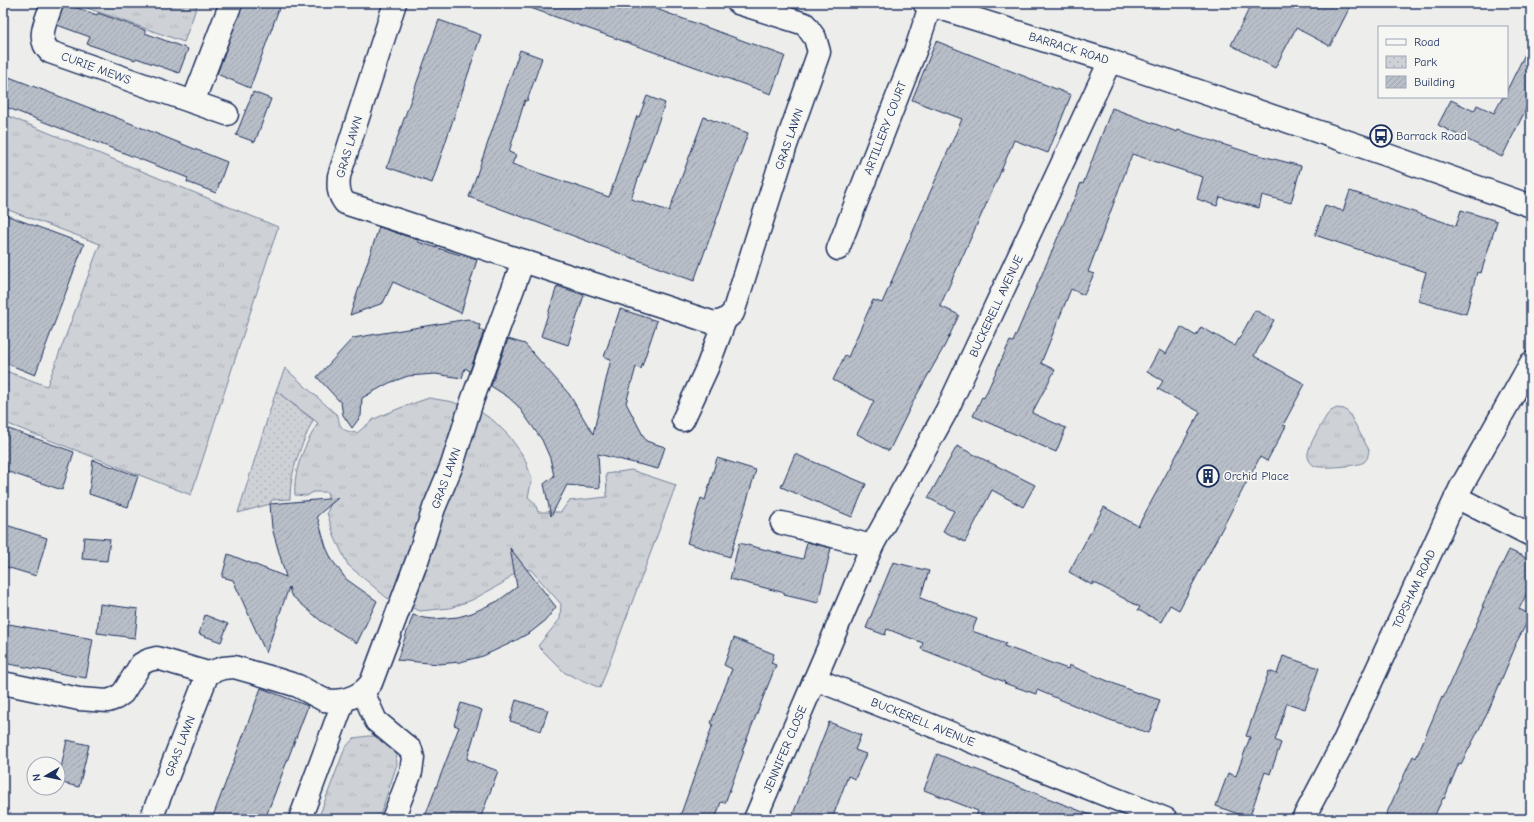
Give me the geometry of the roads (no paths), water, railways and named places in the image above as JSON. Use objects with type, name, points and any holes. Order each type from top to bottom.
[{"type":"street","name":"CURIE MEWS","points":[[52,3],[41,36],[44,46],[50,52],[227,114]]},
{"type":"street","points":[[193,102],[231,3]]},
{"type":"street","name":"GRAS LAWN","points":[[396,3],[339,176],[338,189],[340,197],[345,203],[714,323],[726,320]]},
{"type":"street","name":"GRAS LAWN","points":[[683,420],[707,368],[726,320],[733,313],[786,145],[819,52],[815,38],[805,24],[738,3]]},
{"type":"street","name":"BARRACK ROAD","points":[[927,4],[1110,61],[1387,155],[1531,206]]},
{"type":"street","name":"ARTILLERY COURT","points":[[838,249],[917,46],[927,4]]},
{"type":"street","name":"BUCKERELL AVENUE","points":[[1110,61],[947,410],[872,546],[815,679],[1166,819]]},
{"type":"street","name":"GRAS LAWN","points":[[363,692],[370,683],[399,611],[434,508],[452,465],[472,401],[523,261]]},
{"type":"street","name":"TOPSHAM ROAD","points":[[1304,819],[1343,743],[1456,497],[1531,363]]},
{"type":"street","points":[[1456,497],[1531,535]]},
{"type":"street","points":[[782,523],[872,546]]},
{"type":"street","points":[[3,683],[80,699],[108,701],[123,693],[141,664],[157,658],[208,672],[234,667],[298,686],[324,700],[344,700],[363,692],[376,721],[411,750],[414,758],[411,772],[393,819]]},
{"type":"street","name":"GRAS LAWN","points":[[152,819],[208,672]]},
{"type":"street","name":"JENNIFER CLOSE","points":[[755,819],[815,679]]},
{"type":"street","points":[[300,819],[344,700]]},
{"type":"place","name":"Barrack Road","points":[[1381,136]]},
{"type":"place","name":"Orchid Place","points":[[1208,476]]}]
